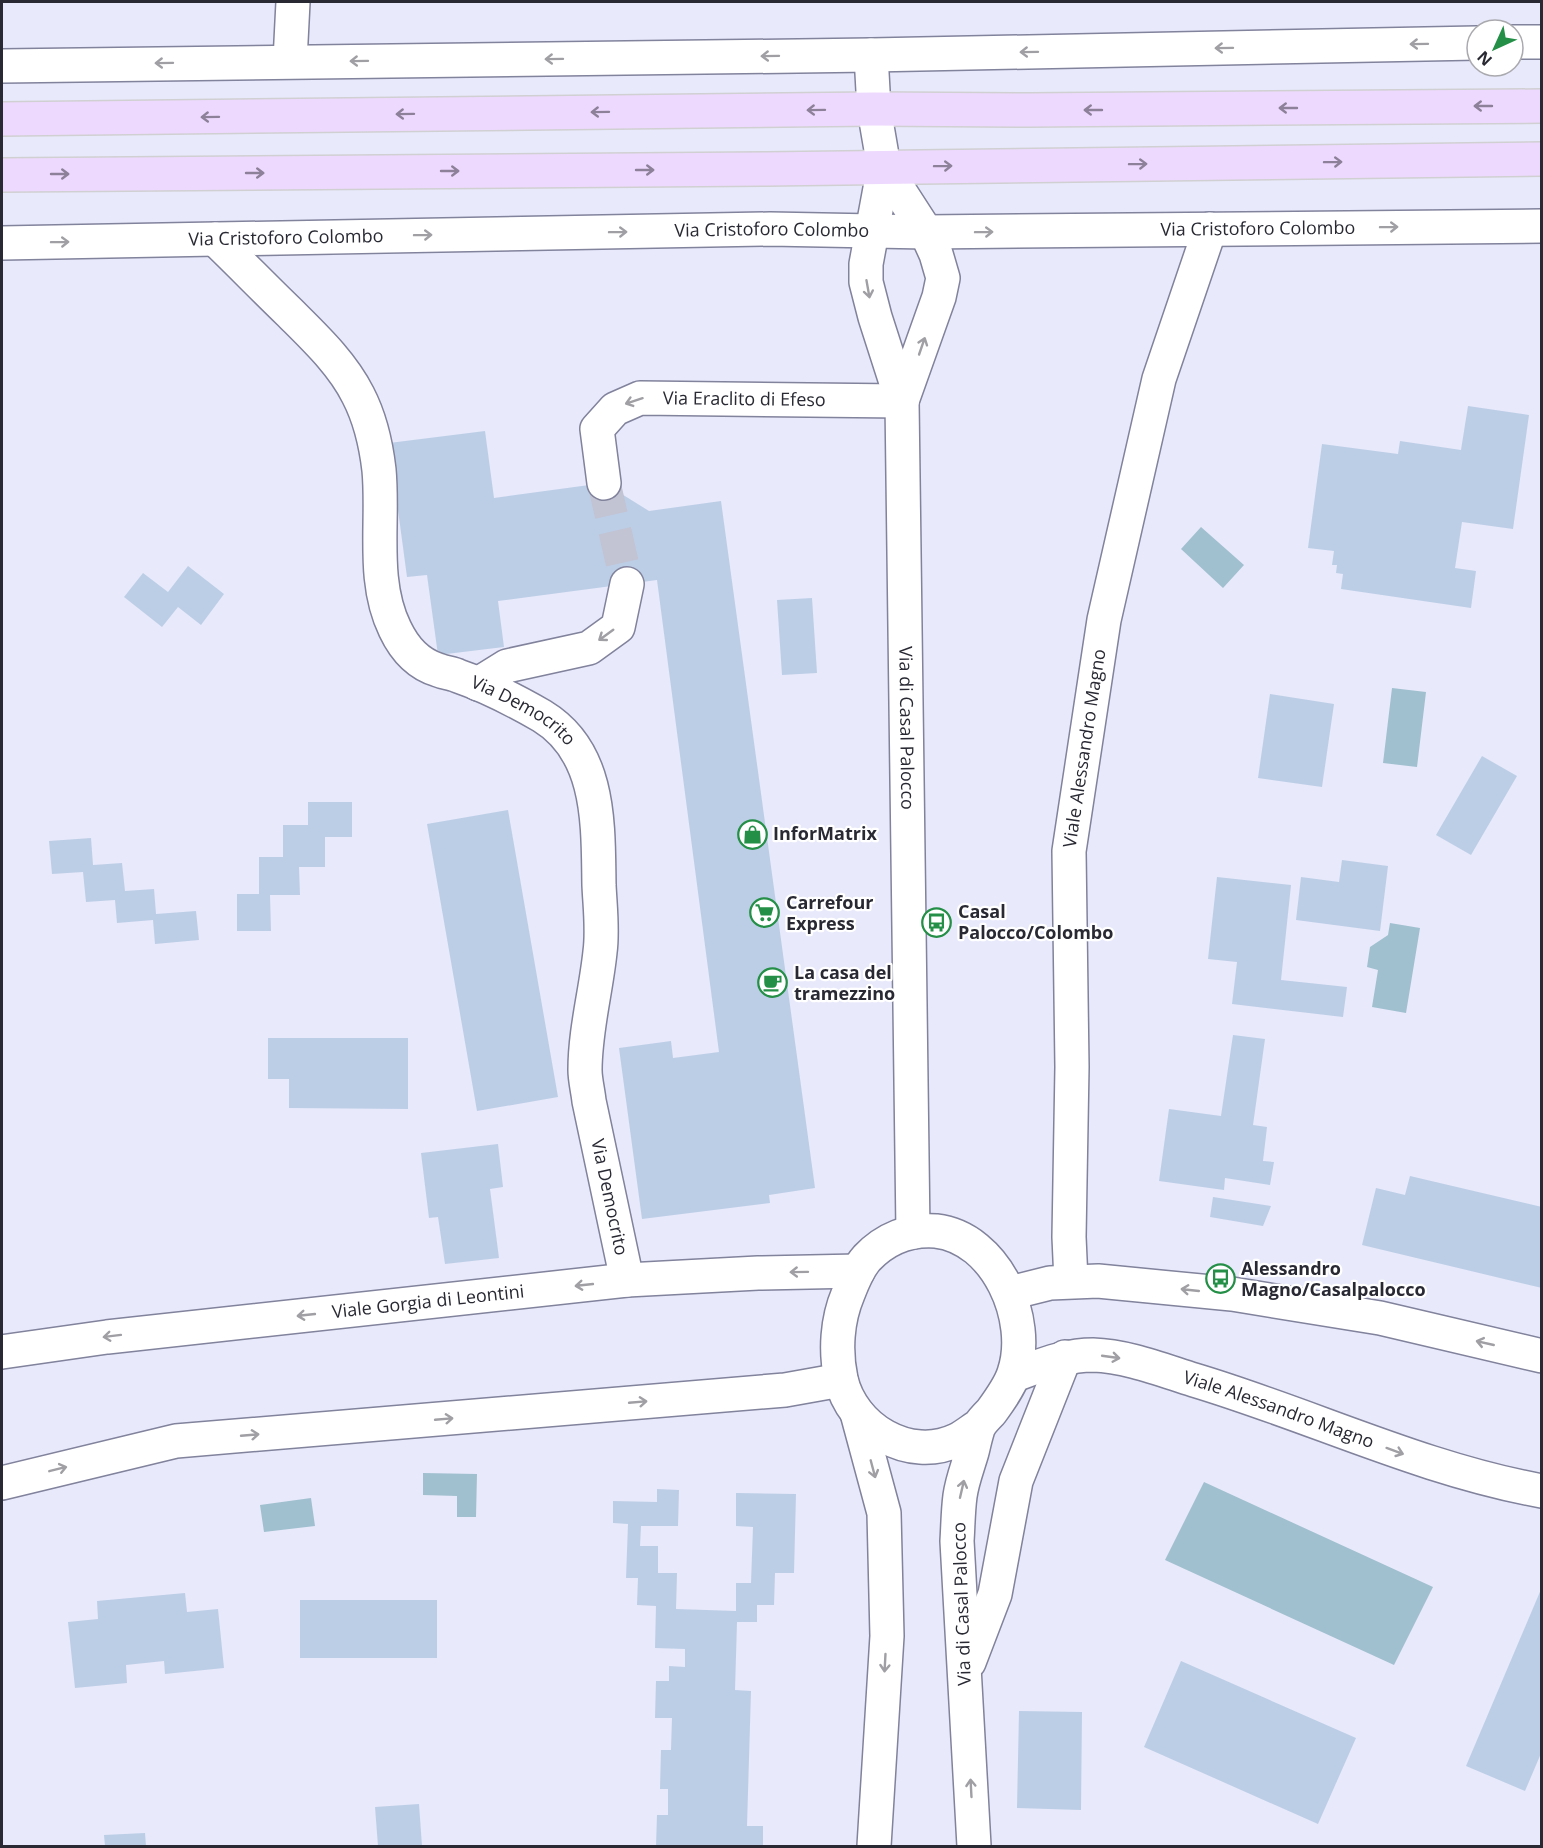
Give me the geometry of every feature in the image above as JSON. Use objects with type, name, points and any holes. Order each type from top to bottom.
[{"type":"main road","points":[[2,119],[874,109],[1542,106]]},
{"type":"main road","points":[[2,174],[1542,159]]},
{"type":"street","points":[[290,61],[293,2]]},
{"type":"street","points":[[1525,42],[1542,42]]},
{"type":"street","points":[[2,66],[871,55],[1465,43]]},
{"type":"street","points":[[871,55],[874,109],[884,167],[926,232],[940,266],[942,284],[902,401]]},
{"type":"street","name":"Via di Casal Palocco","points":[[884,167],[866,264],[866,282],[902,401],[913,1232]]},
{"type":"street","name":"Via Cristoforo Colombo","points":[[2,243],[771,230],[926,232],[1542,226]]},
{"type":"street","name":"Viale Alessandro Magno","points":[[1071,1281],[1069,1237],[1072,1067],[1069,851],[1104,621],[1159,379],[1210,229]]},
{"type":"street","name":"Via Democrito","points":[[215,239],[319,342],[357,393],[366,411],[379,471],[380,567],[387,608],[404,646],[418,660],[436,670],[458,675],[478,684],[534,712],[560,730],[573,744],[591,781],[598,821],[601,949],[585,1072],[589,1101],[627,1280]]},
{"type":"street","name":"Via Eraclito di Efeso","points":[[604,483],[597,429],[615,408],[640,398],[902,401]]},
{"type":"street","points":[[478,684],[507,666],[589,648],[618,627],[627,584]]},
{"type":"street","points":[[874,1846],[886,1636],[884,1513],[857,1413],[841,1380],[838,1352],[839,1327],[845,1300],[858,1271],[878,1247],[894,1238],[913,1232],[940,1232],[964,1240],[987,1261],[1010,1293],[1020,1333],[1014,1375]]},
{"type":"street","name":"Viale Gorgia di Leontini","points":[[2,1352],[107,1336],[627,1280],[758,1273],[858,1271]]},
{"type":"street","points":[[1010,1293],[1050,1283],[1071,1281],[1145,1285],[1276,1300],[1380,1318],[1542,1356]]},
{"type":"street","name":"Viale Alessandro Magno","points":[[1014,1375],[1065,1357],[1094,1355],[1122,1359],[1239,1394],[1429,1463],[1542,1491]]},
{"type":"street","points":[[964,1675],[994,1594],[1016,1481],[1065,1357]]},
{"type":"street","name":"Via di Casal Palocco","points":[[974,1846],[957,1541],[960,1495],[980,1425],[1014,1375]]},
{"type":"street","points":[[2,1483],[176,1441],[785,1390],[841,1380]]},
{"type":"street","points":[[857,1413],[882,1436],[910,1446],[947,1444],[980,1425]]},
{"type":"water","points":[[1201,527],[1244,565],[1223,588],[1181,549]]},
{"type":"water","points":[[1392,688],[1426,692],[1417,767],[1383,763]]},
{"type":"water","points":[[1390,923],[1420,928],[1406,1013],[1372,1007],[1378,970],[1367,967],[1370,947],[1388,935]]},
{"type":"water","points":[[423,1473],[477,1474],[476,1517],[457,1517],[457,1496],[423,1495]]},
{"type":"water","points":[[1204,1482],[1433,1587],[1394,1665],[1165,1560]]},
{"type":"water","points":[[311,1498],[315,1526],[264,1532],[260,1505]]},
{"type":"building","points":[[1468,406],[1529,415],[1513,529],[1462,522],[1455,568],[1476,571],[1471,608],[1341,589],[1343,574],[1336,573],[1337,565],[1332,565],[1334,551],[1308,548],[1322,444],[1398,454],[1400,441],[1461,450]]},
{"type":"building","points":[[485,431],[494,498],[604,483],[649,511],[721,501],[815,1188],[769,1195],[770,1203],[642,1219],[619,1048],[671,1041],[673,1058],[719,1052],[657,580],[498,601],[504,647],[438,655],[427,575],[407,577],[389,443]]},
{"type":"building","points":[[188,566],[224,594],[201,625],[178,607],[162,627],[124,597],[143,573],[168,592]]},
{"type":"building","points":[[812,598],[817,673],[782,675],[777,600]]},
{"type":"building","points":[[1270,694],[1334,704],[1322,787],[1258,778]]},
{"type":"building","points":[[1482,756],[1517,776],[1471,855],[1436,835]]},
{"type":"building","points":[[308,802],[352,802],[352,837],[325,837],[325,867],[299,867],[300,895],[270,895],[271,931],[237,931],[237,894],[259,894],[259,857],[283,857],[283,825],[308,825]]},
{"type":"building","points":[[508,810],[558,1097],[477,1111],[427,824]]},
{"type":"building","points":[[91,838],[93,865],[122,863],[125,891],[154,889],[156,914],[196,911],[199,940],[155,944],[153,920],[117,923],[115,900],[86,902],[83,872],[52,874],[49,841]]},
{"type":"building","points":[[1342,860],[1388,866],[1380,931],[1296,920],[1301,877],[1339,882]]},
{"type":"building","points":[[1217,877],[1291,885],[1281,980],[1347,987],[1343,1017],[1232,1004],[1237,962],[1208,959]]},
{"type":"building","points":[[1233,1035],[1265,1039],[1253,1125],[1267,1127],[1263,1161],[1274,1162],[1270,1185],[1225,1178],[1224,1190],[1159,1181],[1169,1109],[1221,1116]]},
{"type":"building","points":[[268,1038],[408,1038],[408,1109],[289,1108],[289,1079],[268,1079]]},
{"type":"building","points":[[498,1144],[503,1187],[490,1189],[499,1258],[445,1264],[438,1217],[429,1218],[421,1153]]},
{"type":"building","points":[[1410,1176],[1542,1207],[1542,1288],[1362,1245],[1376,1188],[1405,1195]]},
{"type":"building","points":[[1213,1197],[1271,1206],[1263,1226],[1210,1217]]},
{"type":"building","points":[[657,1489],[679,1490],[678,1526],[641,1526],[640,1546],[658,1546],[658,1573],[677,1573],[676,1609],[736,1611],[736,1583],[751,1583],[753,1527],[736,1526],[736,1493],[796,1494],[794,1573],[775,1573],[774,1605],[757,1605],[757,1622],[737,1622],[735,1690],[751,1691],[747,1826],[763,1826],[763,1846],[656,1846],[657,1815],[668,1815],[668,1789],[660,1789],[661,1750],[671,1750],[672,1718],[655,1718],[656,1681],[669,1681],[669,1666],[685,1667],[685,1649],[655,1648],[656,1606],[637,1605],[638,1578],[626,1578],[628,1524],[613,1523],[613,1501],[657,1502]]},
{"type":"building","points":[[1542,1587],[1542,1751],[1525,1791],[1466,1766]]},
{"type":"building","points":[[185,1593],[187,1612],[218,1609],[224,1668],[165,1674],[164,1661],[126,1665],[127,1683],[75,1688],[68,1622],[98,1619],[97,1601]]},
{"type":"building","points":[[300,1600],[437,1600],[437,1658],[300,1658]]},
{"type":"building","points":[[1181,1661],[1356,1738],[1318,1824],[1144,1747]]},
{"type":"building","points":[[1019,1711],[1082,1712],[1081,1810],[1017,1808]]},
{"type":"building","points":[[419,1804],[422,1846],[378,1846],[375,1807]]},
{"type":"building","points":[[145,1833],[146,1846],[105,1846],[104,1835]]},
{"type":"tunnel","points":[[604,483],[627,584]]},
{"type":"place","name":"InforMatrix","points":[[752,834]]},
{"type":"place","name":"Carrefour Express","points":[[765,913]]},
{"type":"place","name":"Casal Palocco/Colombo","points":[[937,922]]},
{"type":"place","name":"La casa del tramezzino","points":[[773,983]]},
{"type":"place","name":"Alessandro Magno/Casalpalocco","points":[[1220,1279]]}]
